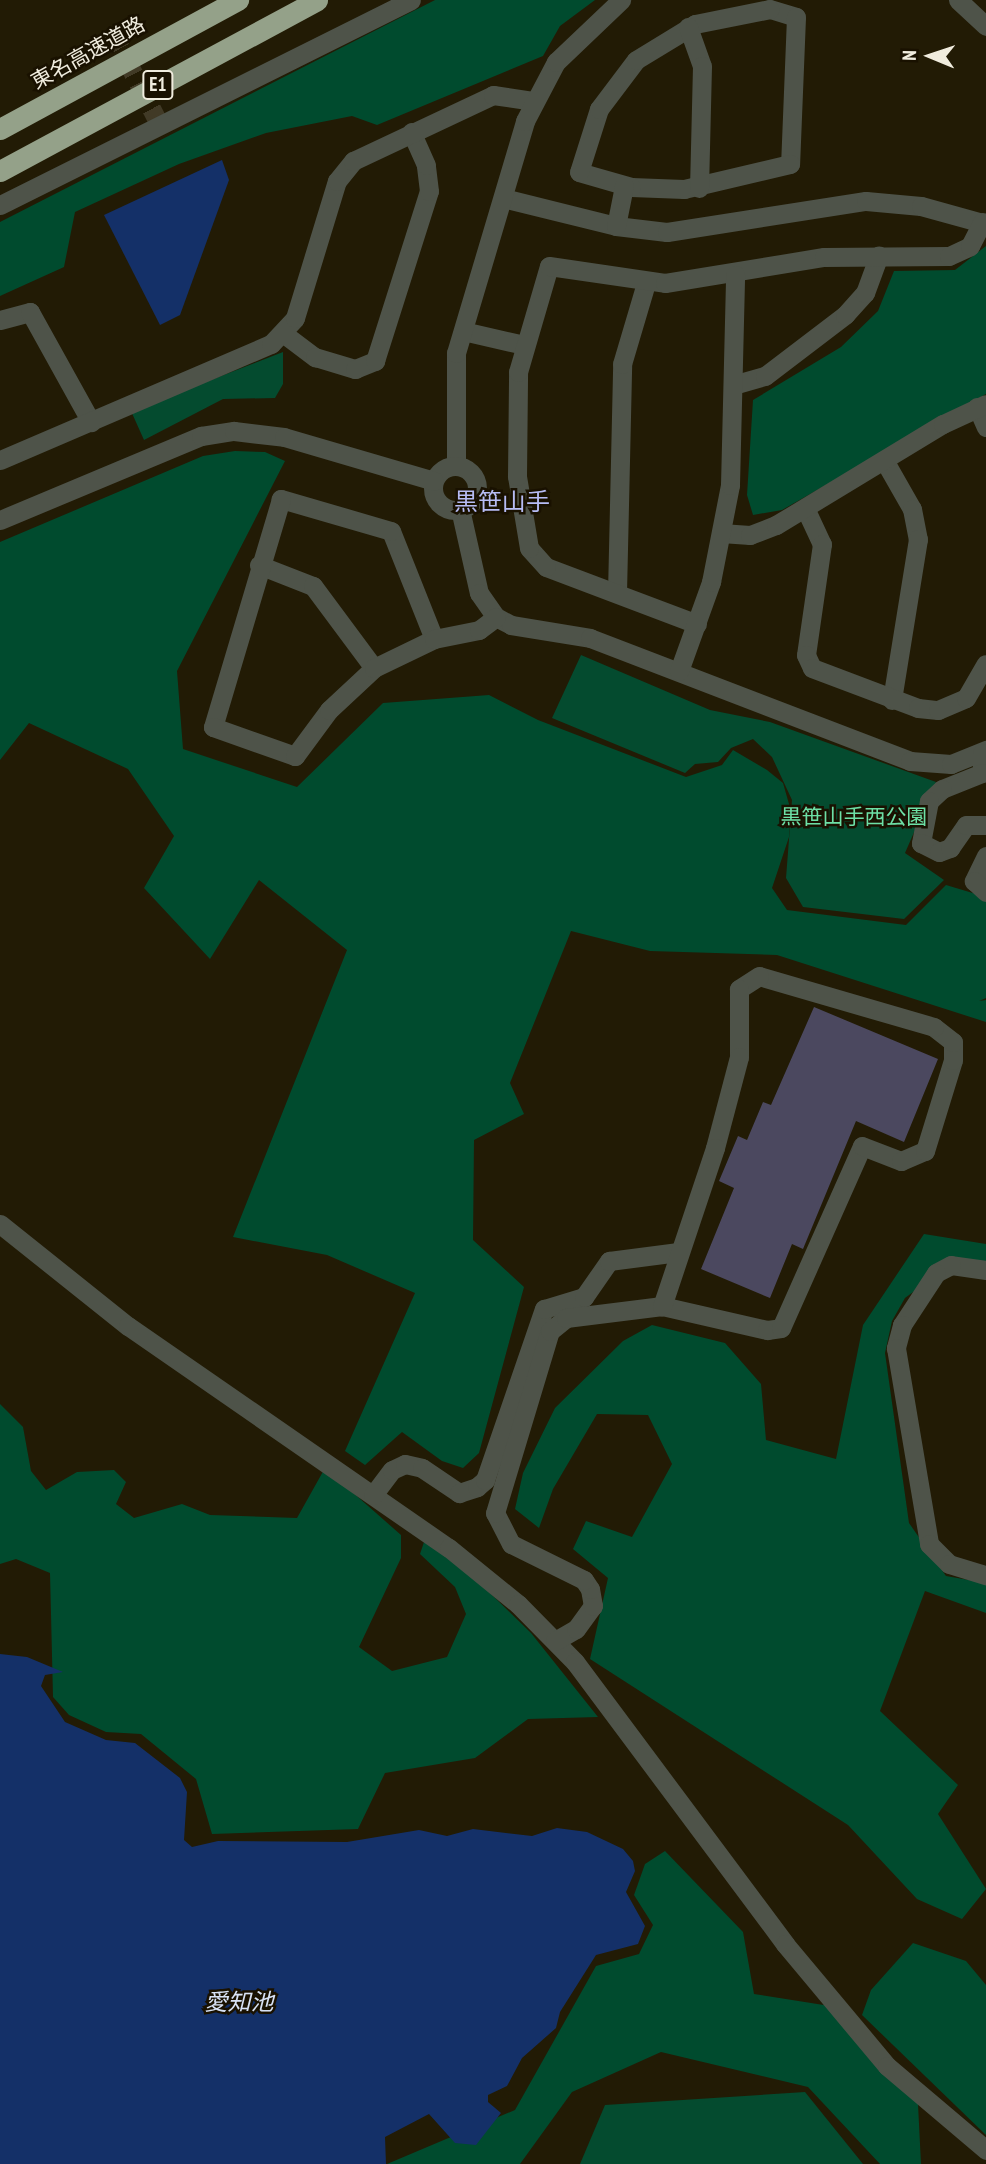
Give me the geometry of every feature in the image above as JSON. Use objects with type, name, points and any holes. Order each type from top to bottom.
[{"type":"highway","name":"東名高速道路","points":[[0,129],[238,0]]},
{"type":"highway","name":"E1","points":[[0,171],[317,0]]},
{"type":"street","points":[[0,205],[411,0]]},
{"type":"street","points":[[456,466],[454,367],[533,101],[573,41],[621,0]]},
{"type":"street","points":[[958,0],[986,26]]},
{"type":"street","points":[[788,10],[796,17],[790,164],[699,188],[624,186],[579,172],[594,120],[636,60],[688,27],[743,11],[788,10]]},
{"type":"street","points":[[688,27],[702,66],[699,188]]},
{"type":"street","points":[[0,460],[257,351],[284,334],[298,310],[337,181],[359,157],[493,95],[533,101]]},
{"type":"street","points":[[284,334],[315,356],[355,369],[375,361],[429,191],[426,165],[411,132]]},
{"type":"street","points":[[616,226],[624,186]]},
{"type":"street","points":[[503,198],[616,226],[685,231],[813,205],[866,201],[921,206],[984,223],[970,246],[953,256],[879,254],[824,257],[736,275],[646,283],[551,264],[524,345],[516,458],[529,548],[545,567],[697,624]]},
{"type":"street","points":[[733,385],[765,376],[845,315],[865,293],[879,254]]},
{"type":"street","points":[[680,671],[697,624],[720,534],[732,465],[736,275]]},
{"type":"street","points":[[617,593],[622,364],[646,283]]},
{"type":"street","points":[[0,320],[30,312],[91,422]]},
{"type":"street","points":[[463,331],[524,345]]},
{"type":"street","points":[[720,534],[765,530],[982,405],[986,427]]},
{"type":"street","points":[[0,520],[201,436],[234,430],[284,437],[434,481]]},
{"type":"street","points":[[884,460],[912,509],[918,539],[892,700]]},
{"type":"street","points":[[456,466],[468,471],[476,485],[471,502],[460,509],[438,501],[434,481],[443,469],[456,466]]},
{"type":"street","points":[[433,639],[402,549],[384,526],[285,498],[259,565],[215,730],[295,756],[329,710],[374,668],[433,639],[479,630],[496,617]]},
{"type":"street","points":[[805,508],[822,544],[807,662],[892,700],[926,710],[948,707],[977,685],[986,664]]},
{"type":"street","points":[[460,509],[480,593],[496,617],[526,629],[590,638],[911,761],[951,764],[984,751],[982,773],[942,789],[929,801],[921,843],[939,852],[950,848],[965,825],[986,825]]},
{"type":"street","points":[[259,565],[313,586],[374,668]]},
{"type":"street","points":[[986,856],[974,881],[986,892]]},
{"type":"street","points":[[555,1641],[576,1629],[593,1606],[590,1589],[584,1580],[511,1544],[495,1513],[546,1338],[566,1318],[662,1306],[767,1330],[786,1324],[862,1146],[901,1161],[925,1151],[953,1060],[953,1042],[934,1027],[759,976],[739,989],[739,1056],[715,1148],[662,1306]]},
{"type":"street","points":[[0,1224],[128,1326],[449,1548],[555,1641],[575,1662],[818,1984],[887,2066],[986,2150]]},
{"type":"street","points":[[373,1495],[391,1470],[405,1464],[422,1468],[458,1493],[477,1487],[485,1480],[544,1309],[584,1297],[609,1261],[678,1252]]},
{"type":"street","points":[[986,1270],[951,1265],[936,1273],[902,1325],[897,1348],[929,1544],[949,1564],[986,1575]]},
{"type":"green space","points":[[435,0],[595,0],[560,26],[543,56],[377,125],[352,116],[266,133],[179,164],[75,212],[64,267],[0,296],[0,222]]},
{"type":"green space","points":[[986,246],[986,394],[782,510],[753,515],[747,495],[753,400],[841,347],[878,311],[894,271],[955,270]]},
{"type":"green space","points":[[283,352],[283,384],[275,398],[223,399],[144,440],[131,411]]},
{"type":"green space","points":[[235,451],[265,452],[285,461],[177,671],[183,749],[297,787],[383,703],[489,695],[538,720],[686,777],[722,765],[733,750],[767,770],[783,783],[791,811],[789,837],[772,888],[787,910],[906,925],[946,885],[986,897],[986,998],[979,1001],[986,1000],[986,1022],[777,955],[650,951],[571,931],[510,1083],[524,1114],[474,1140],[473,1240],[524,1287],[479,1453],[463,1468],[442,1461],[402,1432],[365,1465],[345,1451],[415,1293],[327,1255],[233,1237],[347,950],[259,880],[210,959],[144,888],[174,836],[128,769],[29,723],[0,760],[0,542],[203,456]]},
{"type":"green space","name":"黒笹山手西公園","points":[[581,655],[710,710],[770,722],[936,782],[905,853],[944,880],[904,919],[803,907],[786,878],[792,800],[772,757],[753,739],[731,748],[718,762],[695,764],[685,773],[552,718]]},
{"type":"green space","points":[[924,1234],[986,1244],[986,1266],[955,1261],[905,1298],[892,1321],[885,1353],[909,1523],[946,1576],[986,1583],[986,1613],[925,1591],[880,1711],[958,1785],[938,1814],[986,1889],[962,1919],[917,1899],[848,1825],[590,1659],[608,1578],[573,1549],[586,1521],[632,1537],[672,1464],[648,1415],[597,1414],[553,1489],[539,1528],[515,1509],[523,1473],[555,1408],[623,1341],[652,1325],[725,1343],[761,1384],[766,1440],[836,1459],[863,1325]]},
{"type":"green space","points":[[0,1404],[23,1427],[31,1471],[46,1490],[77,1472],[114,1470],[126,1482],[116,1504],[134,1518],[182,1504],[210,1515],[297,1518],[325,1468],[401,1535],[401,1558],[359,1647],[392,1671],[447,1657],[466,1614],[455,1587],[420,1554],[424,1542],[456,1560],[531,1633],[598,1717],[528,1719],[475,1758],[385,1773],[358,1829],[212,1834],[196,1779],[141,1734],[106,1732],[69,1715],[53,1697],[50,1573],[16,1559],[0,1564]]},
{"type":"green space","points":[[665,1851],[743,1932],[754,1994],[830,2006],[918,2104],[921,2164],[880,2164],[808,2087],[661,2052],[572,2092],[520,2164],[387,2164],[515,2110],[596,1966],[639,1954],[653,1925],[634,1895],[645,1864]]},
{"type":"green space","points":[[913,1943],[966,1961],[986,1985],[986,2135],[862,2015],[871,1990]]},
{"type":"green space","points":[[805,2092],[863,2164],[580,2164],[605,2105]]},
{"type":"water","points":[[222,160],[229,180],[180,315],[160,325],[104,215]]},
{"type":"water","name":"愛知池","points":[[0,1654],[27,1657],[63,1672],[45,1675],[41,1686],[65,1722],[106,1740],[135,1743],[180,1778],[187,1792],[184,1840],[192,1847],[218,1841],[347,1842],[419,1830],[447,1836],[473,1829],[532,1836],[557,1828],[587,1832],[623,1849],[633,1861],[635,1871],[626,1892],[645,1926],[638,1944],[596,1955],[560,2012],[556,2028],[522,2058],[507,2086],[488,2095],[488,2102],[501,2113],[476,2145],[455,2143],[429,2114],[385,2137],[386,2164],[0,2164]]},
{"type":"building","points":[[814,1007],[938,1059],[904,1142],[856,1121],[803,1249],[792,1244],[770,1298],[701,1269],[734,1188],[719,1181],[738,1136],[747,1140],[763,1102],[771,1105]]},
{"type":"tunnel","points":[[112,31],[160,125]]},
{"type":"district","name":"黒笹山手","points":[[502,502]]}]
